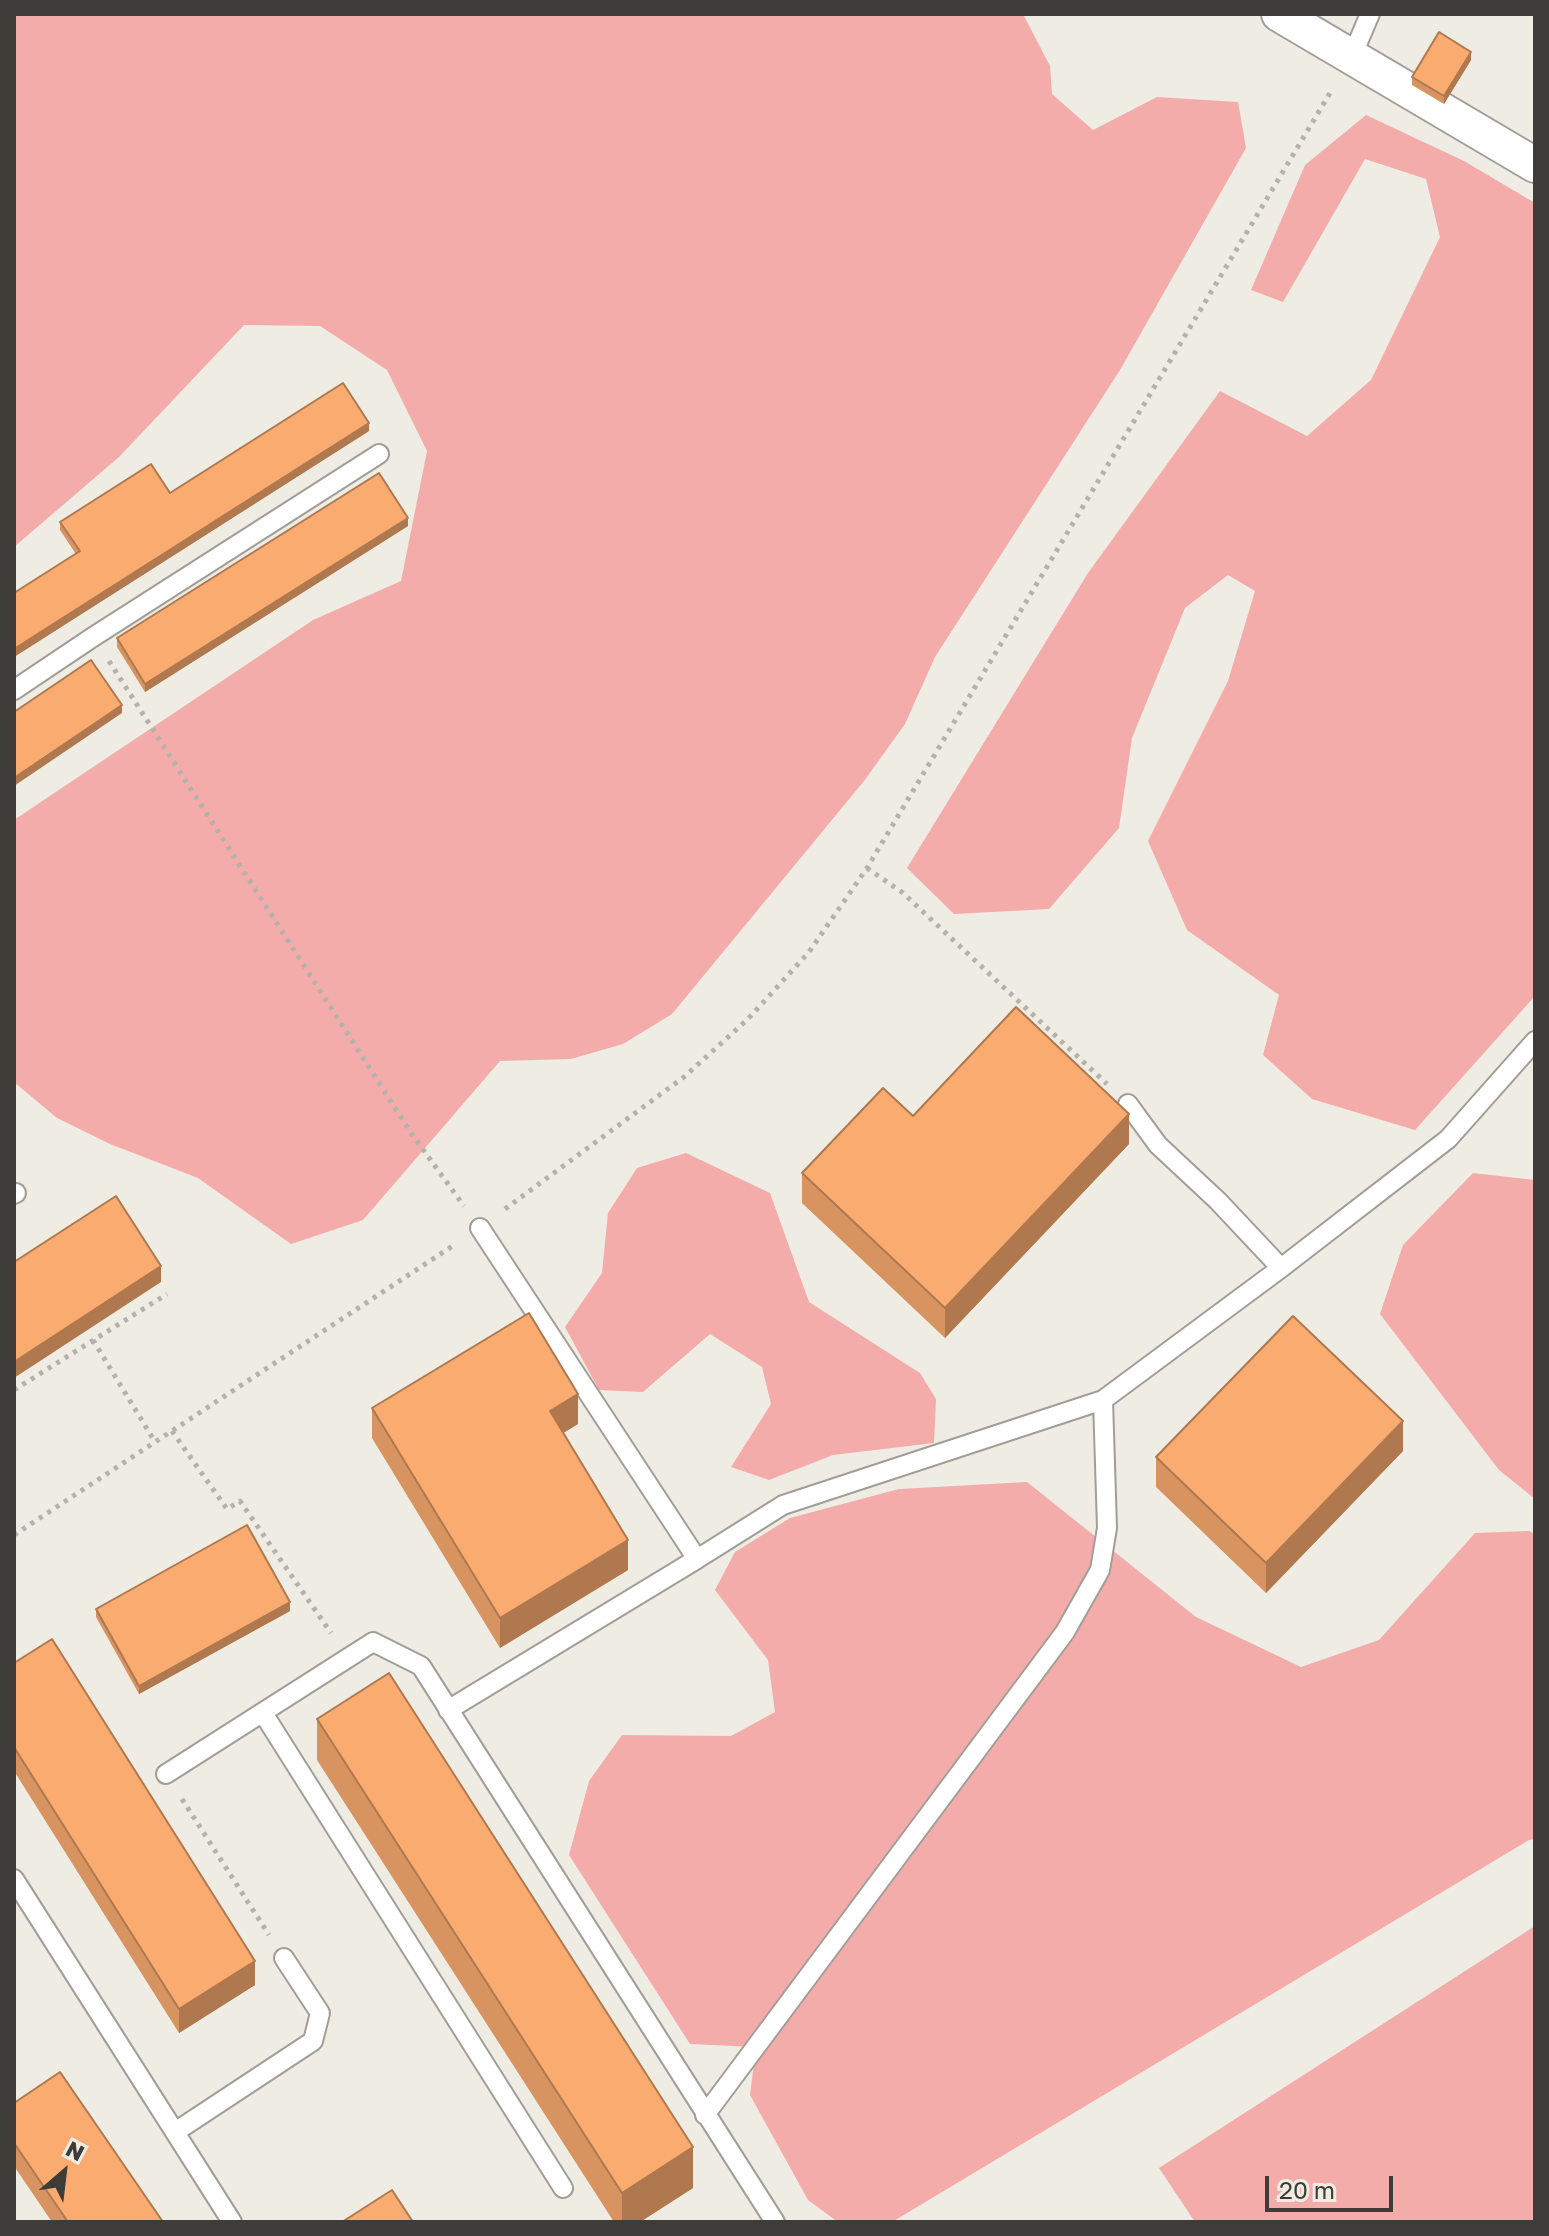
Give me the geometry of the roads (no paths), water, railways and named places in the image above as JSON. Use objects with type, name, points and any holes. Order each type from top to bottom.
[{"type":"street","points":[[1279,14],[1535,165]]},
{"type":"lane","points":[[1352,56],[1370,14]]},
{"type":"lane","points":[[14,690],[379,454]]},
{"type":"lane","points":[[448,1710],[783,1505],[1103,1400],[1448,1139],[1535,1041]]},
{"type":"lane","points":[[1128,1104],[1158,1145],[1218,1201],[1281,1268]]},
{"type":"lane","points":[[480,1228],[697,1559]]},
{"type":"lane","points":[[705,2115],[1065,1632],[1100,1570],[1107,1528],[1103,1400]]},
{"type":"lane","points":[[166,1774],[373,1642],[421,1666],[775,2222]]},
{"type":"lane","points":[[263,1713],[563,2188]]},
{"type":"lane","points":[[14,1879],[232,2222]]},
{"type":"lane","points":[[175,2132],[313,2041],[320,2013],[284,1958]]}]
